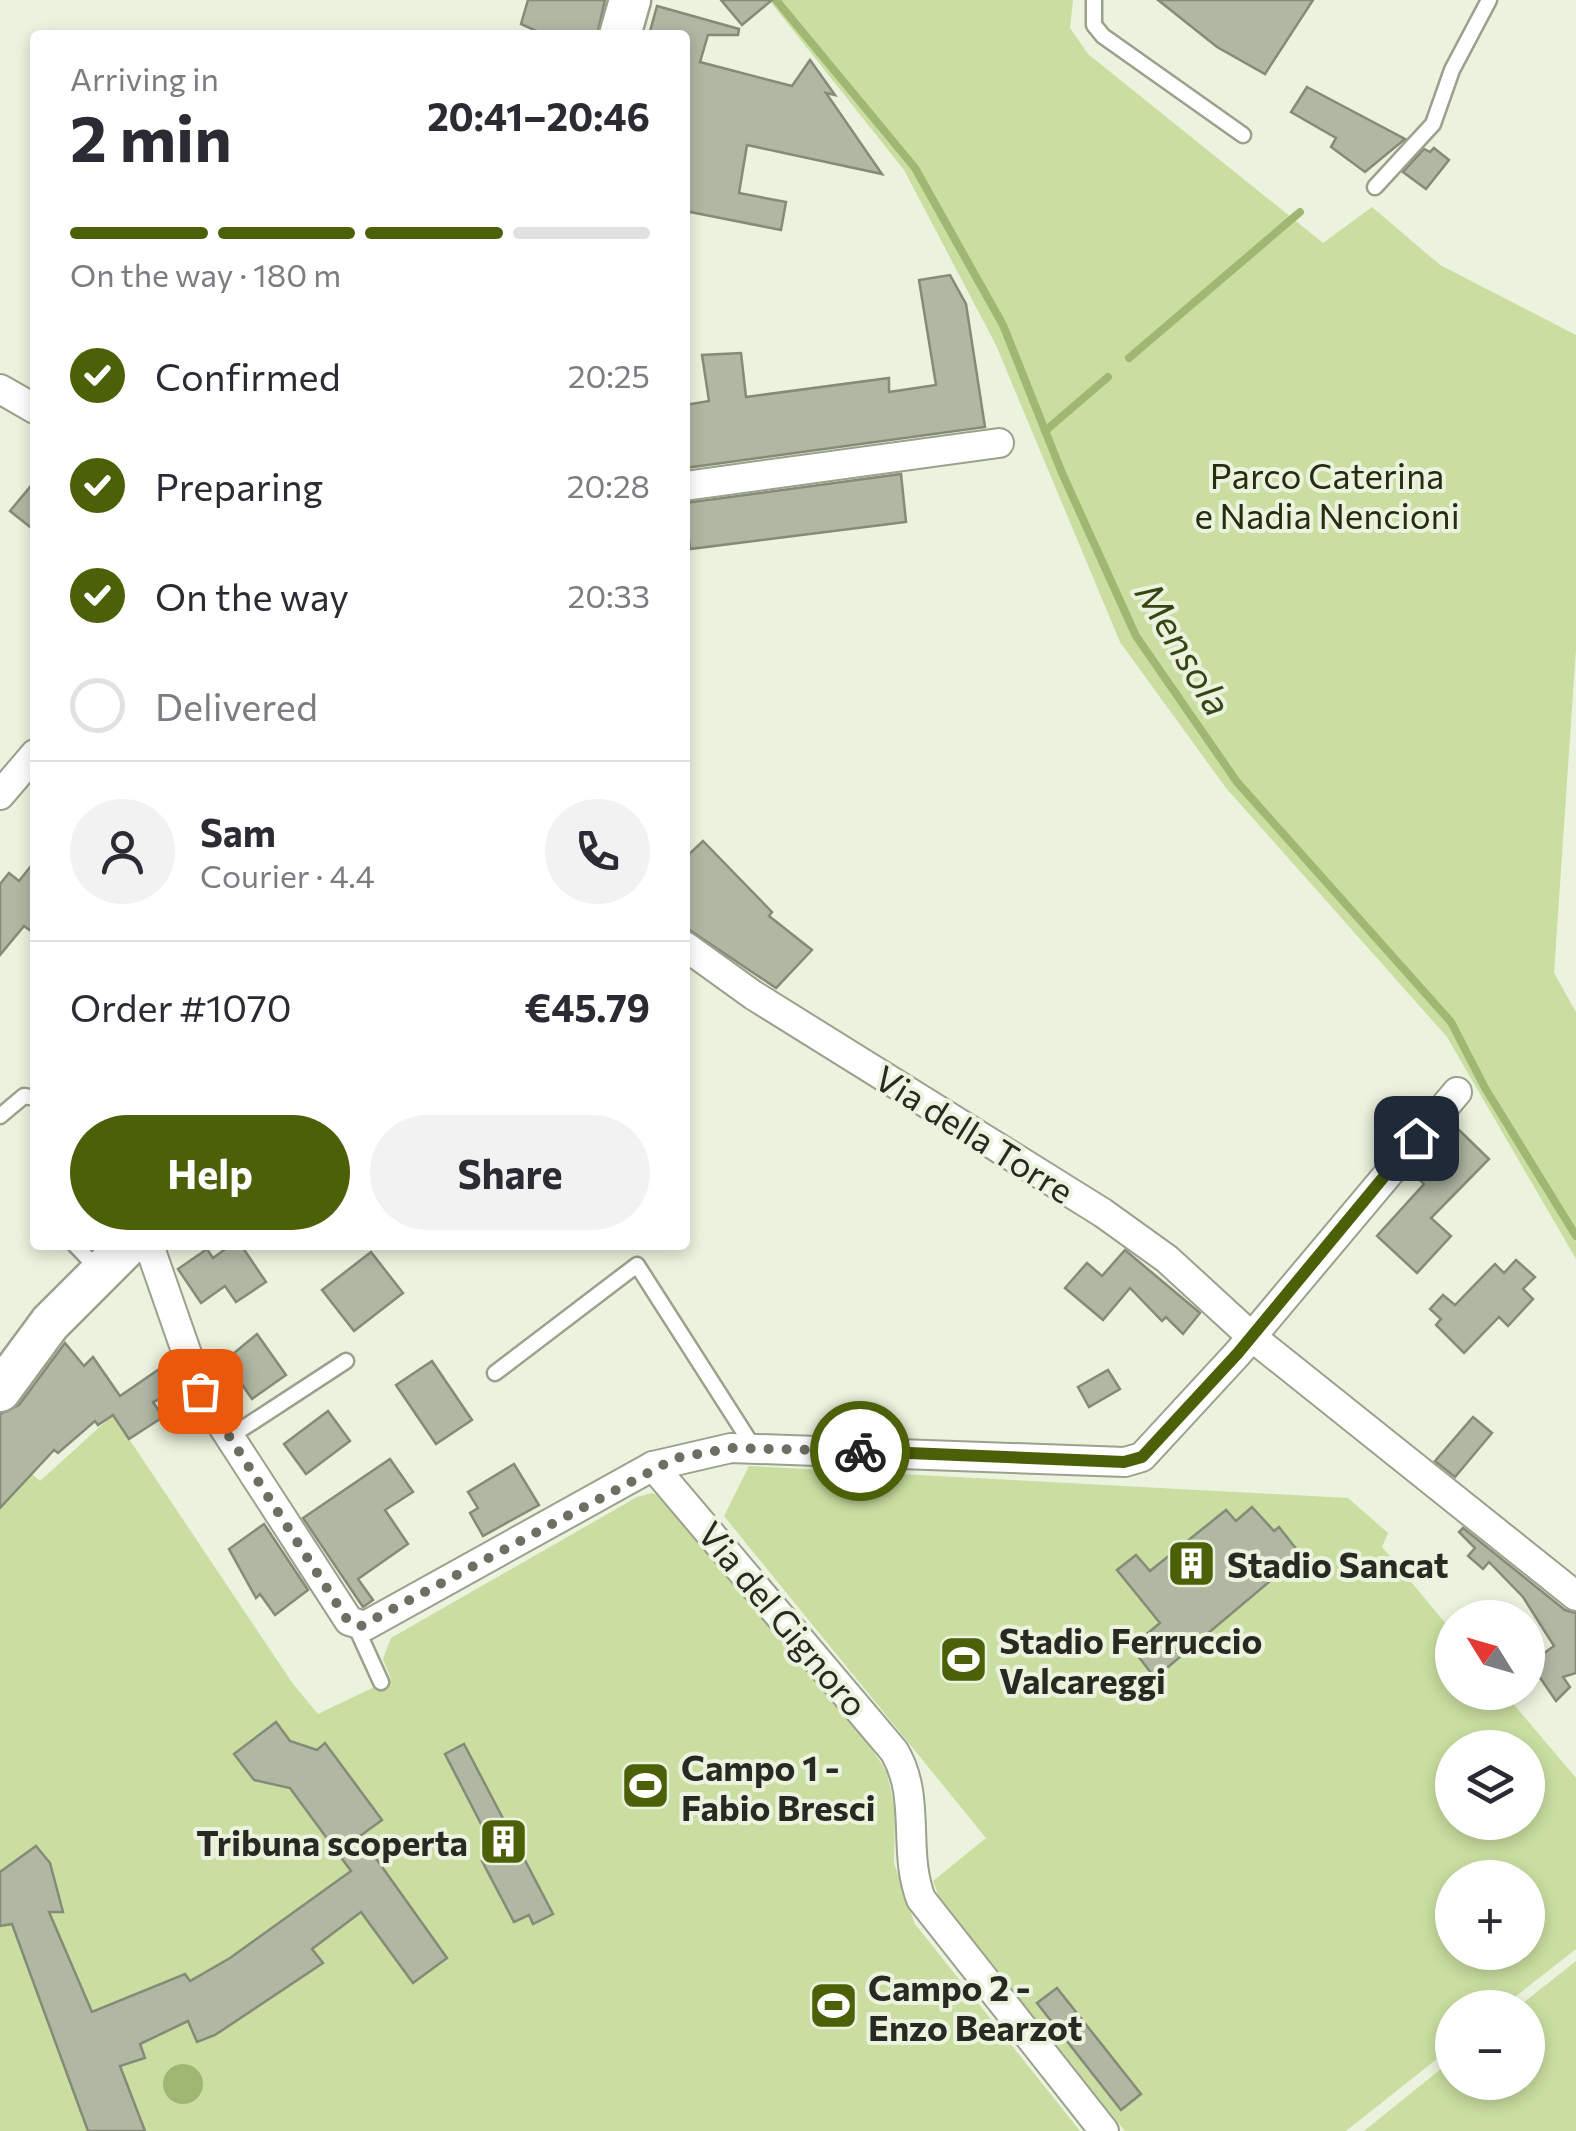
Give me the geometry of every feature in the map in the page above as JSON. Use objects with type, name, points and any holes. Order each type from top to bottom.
[{"type":"street","points":[[621,30],[630,0]]},
{"type":"street","points":[[0,389],[30,407]]},
{"type":"street","points":[[690,485],[999,444]]},
{"type":"street","points":[[0,795],[30,760]]},
{"type":"street","name":"Via della Torre","points":[[690,950],[753,995],[1102,1213],[1167,1259],[1252,1337],[1576,1596]]},
{"type":"street","points":[[151,1250],[200,1391],[228,1438],[355,1625],[373,1623],[653,1466],[699,1452],[754,1448],[1134,1460],[1153,1447],[1252,1337],[1457,1092]]},
{"type":"street","points":[[0,1392],[101,1254]]},
{"type":"street","name":"Via del Gignoro","points":[[653,1466],[894,1751],[909,1788],[912,1874],[921,1900],[1104,2131]]},
{"type":"lane","points":[[1094,0],[1094,26],[1103,36],[1243,135]]},
{"type":"lane","points":[[1376,187],[1432,124],[1452,70],[1489,0]]},
{"type":"lane","points":[[0,1116],[24,1096],[30,1097]]},
{"type":"lane","points":[[495,1373],[637,1266],[754,1448]]},
{"type":"lane","points":[[228,1438],[346,1361]]},
{"type":"lane","points":[[355,1625],[381,1682]]},
{"type":"green space","name":"Parco Caterina e Nadia Nencioni","points":[[769,0],[1073,0],[1070,28],[1088,54],[1323,243],[1372,207],[1440,265],[1576,335],[1576,649],[1554,973],[1576,1012],[1576,1259],[1447,1037],[1226,788],[1120,642],[996,345],[904,170]]},
{"type":"green space","points":[[113,1415],[293,1684],[318,1714],[391,1679],[383,1659],[391,1638],[637,1497],[652,1493],[663,1498],[867,1742],[887,1772],[895,1811],[894,1863],[915,1924],[1080,2131],[0,2131],[0,1448],[40,1481]]},
{"type":"green space","points":[[749,1466],[1348,1498],[1388,1533],[1382,1547],[1435,1611],[1435,1710],[1518,1710],[1535,1730],[1435,1730],[1435,1840],[1545,1840],[1545,1741],[1576,1778],[1576,1949],[1524,1990],[1435,1990],[1435,2060],[1346,2131],[1125,2131],[943,1907],[933,1881],[986,1838],[724,1516]]},
{"type":"green space","points":[[1576,1961],[1576,2131],[1364,2131],[1435,2074],[1435,2100],[1545,2100],[1545,1990],[1539,1990]]},
{"type":"shaded area","points":[[183,2064],[197,2070],[203,2084],[197,2098],[183,2104],[169,2098],[163,2084],[169,2070]]},
{"type":"building","points":[[528,0],[605,0],[598,30],[534,30],[521,24]]},
{"type":"building","points":[[721,0],[772,0],[742,25]]},
{"type":"building","points":[[1158,0],[1313,0],[1265,74],[1217,47]]},
{"type":"building","points":[[657,6],[739,29],[738,35],[708,35],[700,62],[792,86],[810,60],[835,95],[826,93],[882,174],[747,145],[739,193],[786,202],[781,230],[690,212],[690,30],[650,30]]},
{"type":"building","points":[[1307,87],[1405,139],[1365,172],[1331,147],[1336,138],[1291,112]]},
{"type":"building","points":[[1434,148],[1449,160],[1426,189],[1403,172],[1424,149],[1430,152]]},
{"type":"building","points":[[950,275],[966,304],[985,427],[690,467],[690,404],[709,401],[702,355],[741,353],[746,397],[889,378],[889,392],[936,385],[919,280]]},
{"type":"building","points":[[901,474],[906,522],[690,549],[690,502]]},
{"type":"building","points":[[30,487],[30,527],[10,511]]},
{"type":"building","points":[[703,841],[772,912],[769,916],[812,950],[776,988],[690,930],[690,853]]},
{"type":"building","points":[[30,867],[30,930],[24,926],[0,955],[0,884],[9,873],[19,881]]},
{"type":"building","points":[[1459,1130],[1489,1159],[1431,1218],[1451,1236],[1417,1273],[1377,1236],[1424,1184],[1415,1175]]},
{"type":"building","points":[[206,1250],[213,1258],[224,1250],[244,1250],[266,1282],[236,1302],[225,1286],[201,1303],[178,1269]]},
{"type":"building","points":[[1125,1250],[1200,1313],[1183,1334],[1166,1317],[1162,1321],[1130,1288],[1103,1320],[1065,1288],[1087,1263],[1102,1276]]},
{"type":"building","points":[[371,1252],[403,1293],[354,1331],[322,1290]]},
{"type":"building","points":[[1516,1260],[1535,1277],[1523,1289],[1533,1299],[1508,1326],[1499,1317],[1464,1353],[1436,1325],[1441,1319],[1430,1309],[1443,1295],[1455,1305],[1495,1264],[1504,1273]]},
{"type":"building","points":[[257,1334],[286,1375],[252,1399],[239,1380],[230,1386],[216,1368]]},
{"type":"building","points":[[65,1343],[84,1366],[93,1357],[120,1396],[171,1361],[181,1389],[153,1402],[163,1417],[129,1439],[113,1415],[98,1425],[95,1421],[58,1453],[54,1450],[0,1508],[0,1414],[19,1405]]},
{"type":"building","points":[[432,1361],[472,1420],[436,1444],[396,1385]]},
{"type":"building","points":[[1108,1370],[1120,1389],[1089,1407],[1078,1387]]},
{"type":"building","points":[[328,1411],[350,1441],[306,1474],[284,1444]]},
{"type":"building","points":[[1473,1417],[1492,1433],[1455,1477],[1435,1461]]},
{"type":"building","points":[[390,1459],[413,1492],[385,1510],[408,1544],[358,1579],[373,1600],[363,1607],[303,1518]]},
{"type":"building","points":[[514,1464],[539,1505],[483,1536],[470,1513],[478,1508],[468,1492]]},
{"type":"building","points":[[1252,1507],[1274,1531],[1279,1527],[1301,1555],[1155,1678],[1131,1647],[1160,1623],[1117,1570],[1136,1555],[1150,1571],[1226,1510],[1236,1521]]},
{"type":"building","points":[[264,1524],[308,1590],[275,1615],[260,1594],[256,1598],[229,1549]]},
{"type":"building","points":[[1463,1528],[1565,1610],[1576,1613],[1576,1673],[1563,1677],[1570,1687],[1556,1701],[1545,1685],[1545,1652],[1554,1646],[1545,1632],[1545,1600],[1525,1600],[1489,1562],[1483,1569],[1468,1556],[1475,1548],[1459,1532]]},
{"type":"building","points":[[276,1722],[290,1741],[317,1750],[325,1743],[382,1820],[360,1836],[447,1958],[413,1983],[361,1912],[312,1949],[323,1963],[215,2035],[197,2042],[188,2021],[140,2044],[145,2058],[120,2066],[145,2131],[88,2131],[12,1924],[0,1926],[0,1872],[36,1846],[50,1863],[63,1912],[49,1912],[92,2012],[185,1974],[190,1981],[230,1958],[351,1871],[290,1788],[254,1780],[234,1754]]},
{"type":"building","name":"Tribuna scoperta","points":[[464,1744],[553,1914],[533,1924],[529,1915],[514,1922],[482,1861],[496,1853],[445,1754]]},
{"type":"building","points":[[1057,1988],[1141,2094],[1121,2110],[1037,2003]]},
{"type":"waterway","name":"Mensola","points":[[776,0],[915,168],[1003,325],[1062,473],[1136,636],[1237,782],[1451,1022],[1485,1088],[1576,1236]]},
{"type":"waterway","points":[[1129,358],[1300,212]]},
{"type":"waterway","points":[[1045,431],[1108,377]]},
{"type":"way so far","points":[[200,1391],[348,1621],[361,1626],[373,1623],[653,1466],[720,1448],[860,1451]]},
{"type":"place","name":"Stadio Sancat","points":[[1192,1563]]},
{"type":"place","name":"Stadio Ferruccio Valcareggi","points":[[964,1659]]},
{"type":"place","name":"Campo 1 - Fabio Bresci","points":[[646,1786]]},
{"type":"place","name":"Tribuna scoperta","points":[[503,1841]]},
{"type":"place","name":"Campo 2 - Enzo Bearzot","points":[[833,2006]]},
{"type":"route","points":[[860,1451],[1124,1462],[1142,1457],[1238,1353],[1416,1138]]}]
